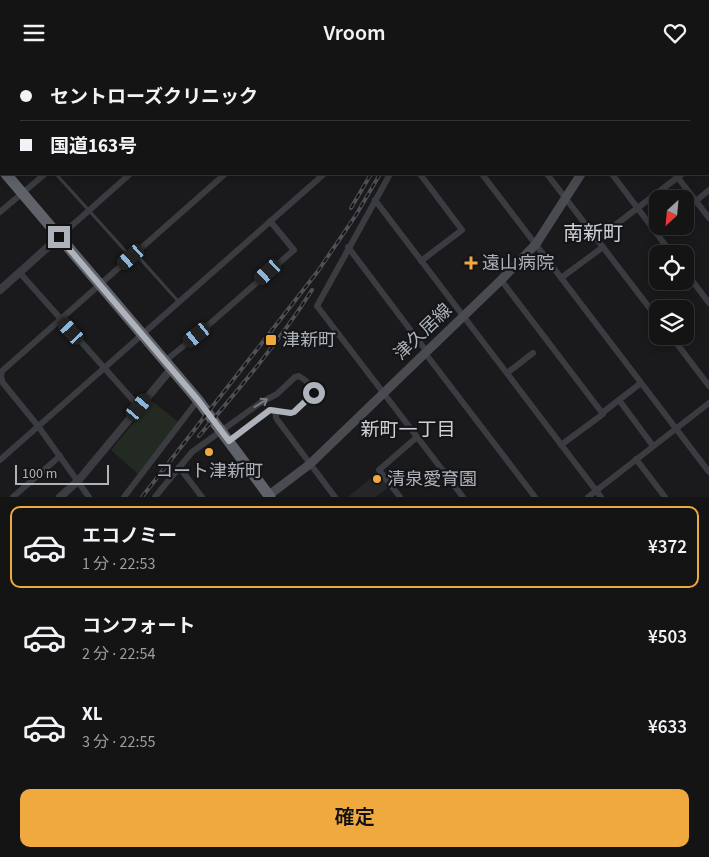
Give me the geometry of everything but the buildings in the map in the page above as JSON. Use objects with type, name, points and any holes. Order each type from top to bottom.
[{"type":"highway","points":[[7,175],[198,400],[268,496]]},
{"type":"main road","name":"津久居線","points":[[268,496],[310,464],[501,280],[536,244],[580,175]]},
{"type":"street","points":[[0,212],[44,175]]},
{"type":"street","points":[[0,290],[129,175]]},
{"type":"street","points":[[89,497],[38,426],[3,383],[1,373],[223,175]]},
{"type":"street","points":[[0,460],[323,175]]},
{"type":"street","points":[[389,175],[317,306],[463,497]]},
{"type":"street","points":[[421,175],[462,230],[421,261]]},
{"type":"street","points":[[483,175],[709,472]]},
{"type":"street","points":[[548,175],[649,307]]},
{"type":"street","points":[[613,175],[665,245]]},
{"type":"street","points":[[597,239],[678,175],[709,218]]},
{"type":"street","points":[[696,201],[709,191]]},
{"type":"street","points":[[375,200],[601,497]]},
{"type":"street","points":[[60,497],[78,481],[139,407],[168,365],[197,335],[294,250],[270,221]]},
{"type":"street","points":[[348,247],[534,497]]},
{"type":"street","points":[[561,278],[603,247]]},
{"type":"street","points":[[20,273],[139,407]]},
{"type":"street","points":[[501,280],[602,413]]},
{"type":"street","points":[[694,283],[709,303]]},
{"type":"street","points":[[678,345],[709,386]]},
{"type":"street","points":[[507,373],[533,353]]},
{"type":"street","points":[[155,497],[192,452],[260,403],[277,394],[295,377],[300,376],[313,389],[314,393],[311,397],[294,412],[270,410],[229,441]]},
{"type":"street","points":[[561,445],[641,383]]},
{"type":"street","points":[[124,497],[198,400]]},
{"type":"street","points":[[619,400],[653,446]]},
{"type":"street","points":[[588,497],[709,403]]},
{"type":"street","points":[[275,410],[276,418],[335,497]]},
{"type":"street","points":[[400,497],[379,470],[417,437]]},
{"type":"street","points":[[13,497],[60,456]]},
{"type":"street","points":[[636,459],[665,497]]},
{"type":"street","points":[[179,467],[200,495]]},
{"type":"lane","points":[[57,175],[178,301]]},
{"type":"lane","points":[[192,497],[200,495]]},
{"type":"shaded area","points":[[152,401],[178,422],[138,474],[111,450]]},
{"type":"shaded area","name":"清泉愛育園","points":[[378,472],[390,486],[376,497],[348,497]]},
{"type":"railway","points":[[351,208],[370,175]]},
{"type":"railway","points":[[142,497],[318,271],[356,215],[379,175]]},
{"type":"railway","points":[[199,436],[272,347],[312,290]]},
{"type":"place","name":"遠山病院","points":[[471,263]]},
{"type":"place","name":"津新町","points":[[271,340]]},
{"type":"place","name":"コート津新町","points":[[209,452]]},
{"type":"place","name":"清泉愛育園","points":[[377,479]]},
{"type":"district","name":"南新町","points":[[593,234]]},
{"type":"district","name":"新町一丁目","points":[[408,430]]},
{"type":"route","points":[[59,237],[198,400],[229,441],[270,410],[294,412],[314,393]]}]
